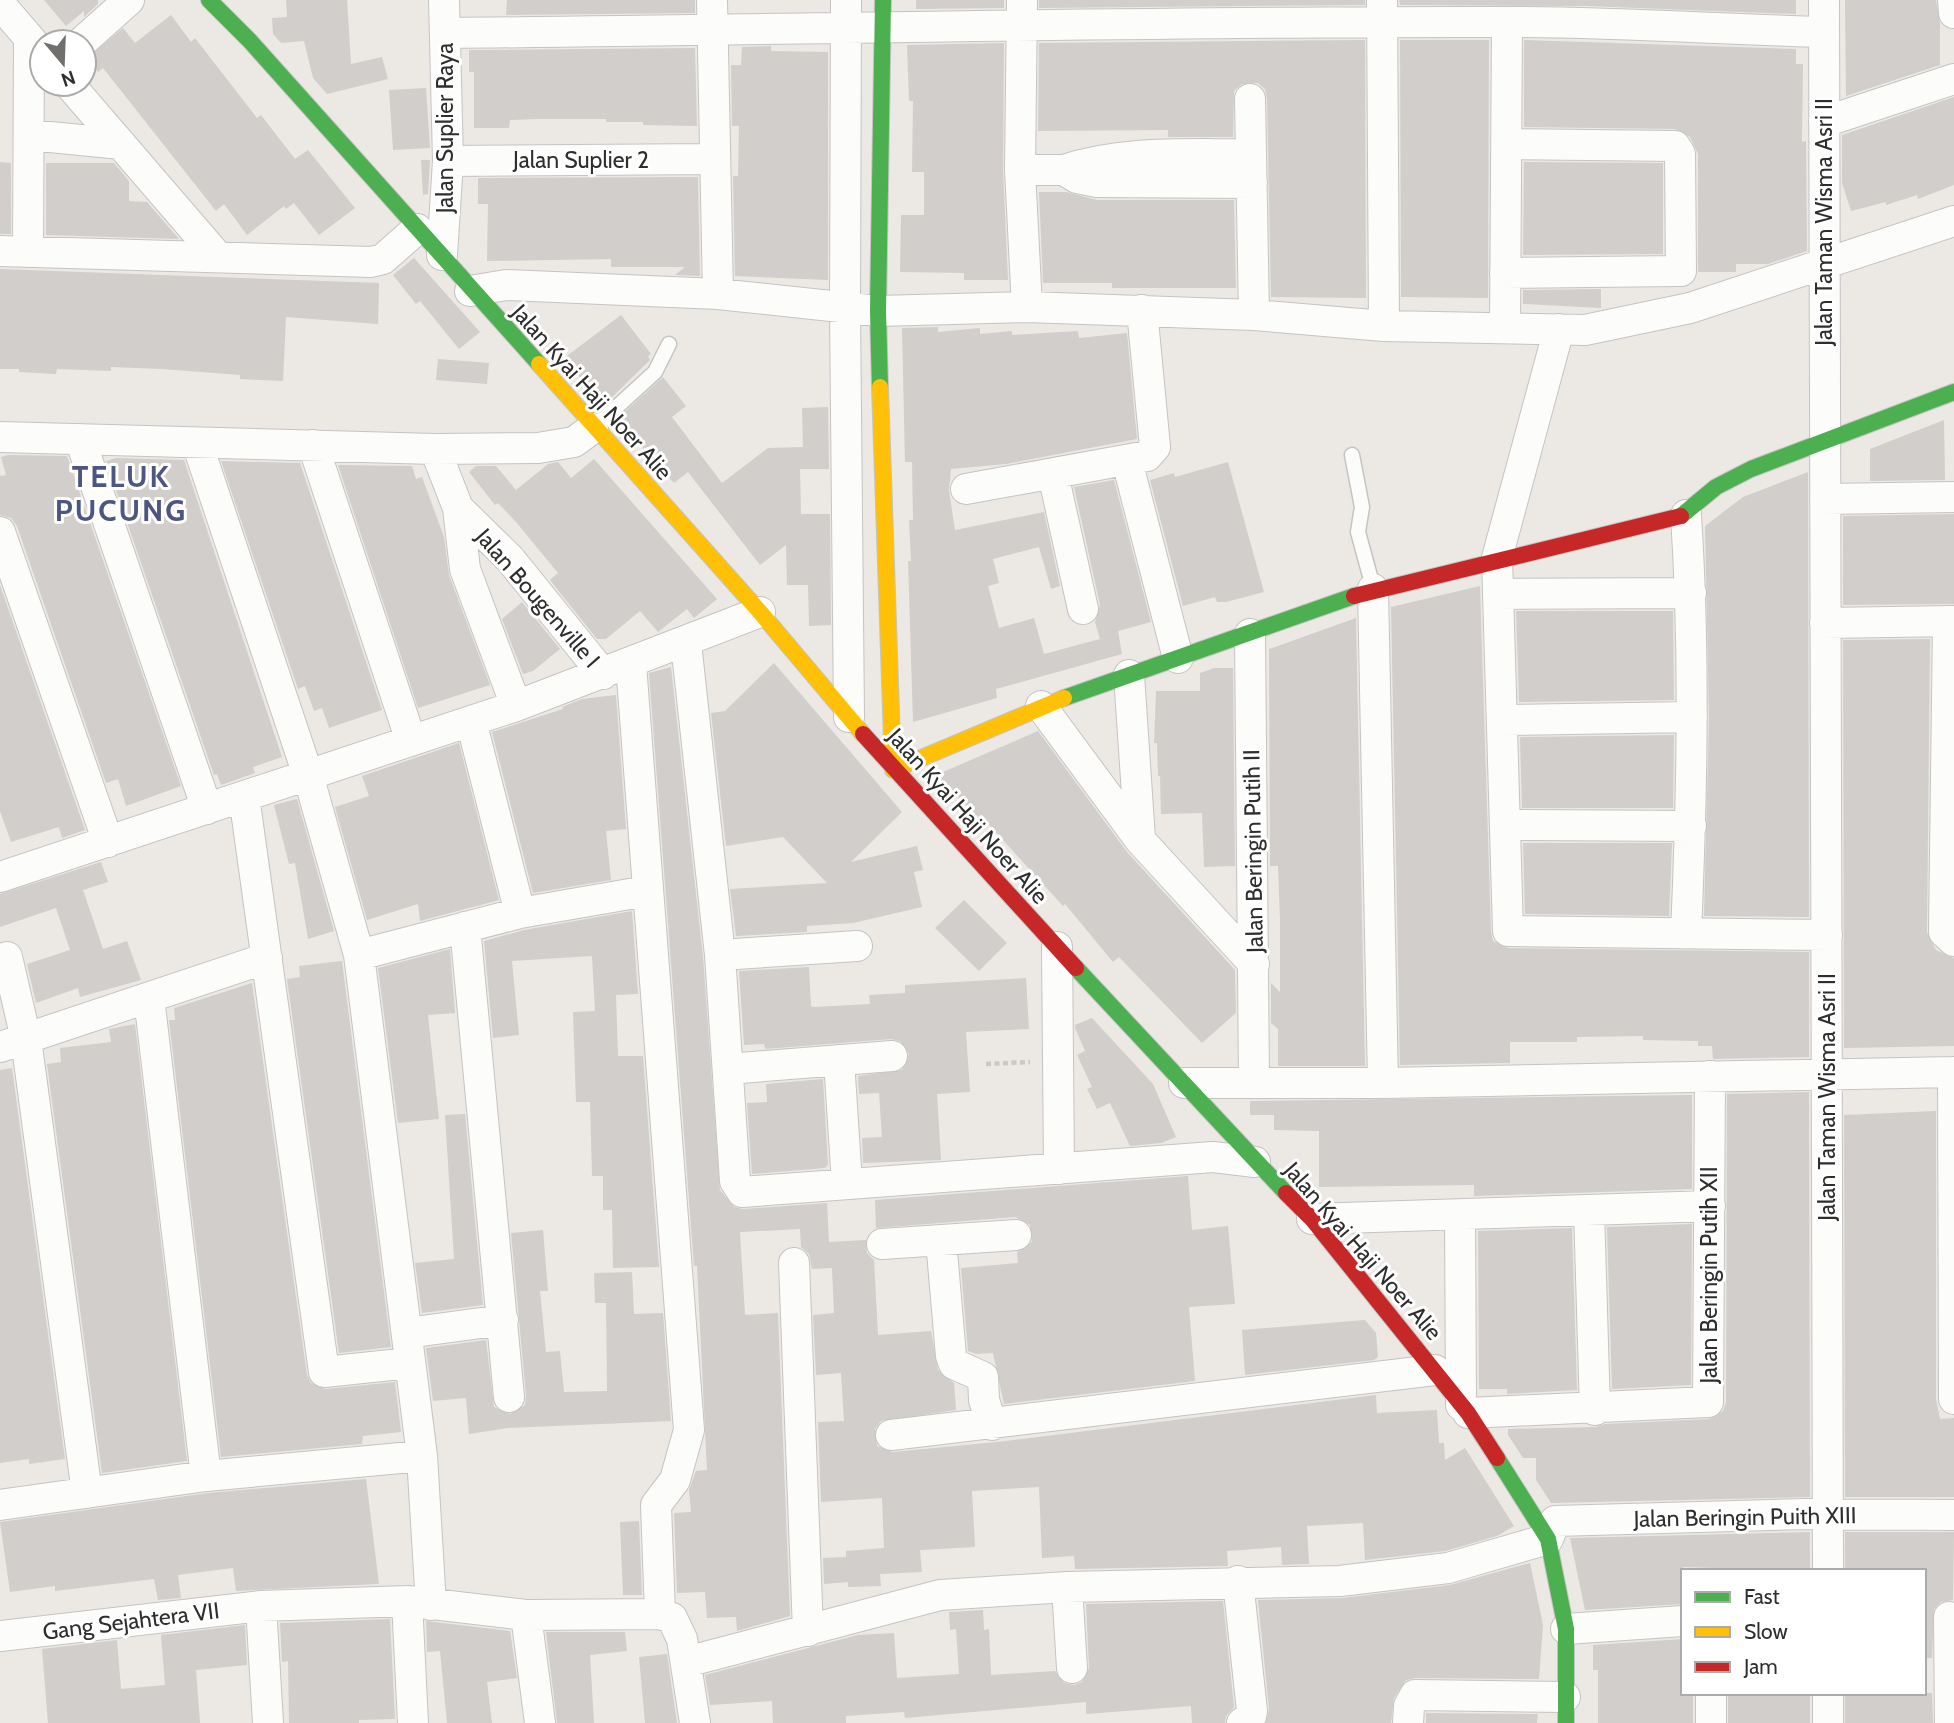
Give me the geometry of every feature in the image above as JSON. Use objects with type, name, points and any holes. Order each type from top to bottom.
[{"type":"street","points":[[98,28],[129,0]]},
{"type":"street","name":"Jalan Kyai Haji Noer Alie","points":[[209,0],[250,41],[442,255],[470,291],[760,612],[893,770],[1255,1163],[1312,1219],[1435,1370],[1465,1409],[1548,1539],[1566,1629],[1565,1710]]},
{"type":"street","name":"Jalan Suplier Raya","points":[[442,255],[448,161],[444,0]]},
{"type":"street","points":[[712,0],[718,294]]},
{"type":"street","points":[[846,0],[845,309],[849,717]]},
{"type":"street","points":[[884,0],[878,312],[893,770],[1041,706],[1373,589],[1686,515],[1700,498],[1729,479],[1759,465],[1825,444],[1954,392]]},
{"type":"street","name":"Jalan Taman Wisma Asri II","points":[[1824,0],[1828,1569]]},
{"type":"street","points":[[1954,0],[1954,13]]},
{"type":"street","points":[[0,4],[28,36]]},
{"type":"street","points":[[445,33],[884,29],[1022,12],[1383,12],[1507,22],[1824,32]]},
{"type":"street","points":[[1022,12],[1020,170],[1027,307]]},
{"type":"street","points":[[1383,12],[1384,326]]},
{"type":"street","points":[[1505,328],[1507,22]]},
{"type":"street","points":[[1824,122],[1954,79]]},
{"type":"street","points":[[32,98],[14,252],[372,261],[383,259],[417,229]]},
{"type":"street","points":[[81,98],[218,257]]},
{"type":"street","points":[[1250,99],[1254,315]]},
{"type":"street","points":[[30,135],[121,144]]},
{"type":"street","points":[[1507,144],[1675,146],[1680,154],[1681,271],[1690,308]]},
{"type":"street","name":"Jalan Suplier 2","points":[[448,161],[715,159]]},
{"type":"street","points":[[1020,170],[1064,170],[1077,178],[1097,182],[1251,169]]},
{"type":"street","points":[[470,291],[506,285],[718,294],[878,312],[1027,307],[1254,315],[1384,326],[1585,330],[1690,308],[1954,221]]},
{"type":"street","points":[[1505,273],[1681,271]]},
{"type":"street","points":[[966,489],[1147,456],[1155,447],[1142,310]]},
{"type":"street","points":[[1559,329],[1497,558],[1508,931],[1827,935]]},
{"type":"street","points":[[0,437],[435,449],[559,446],[574,442],[593,428]]},
{"type":"street","points":[[80,439],[206,809]]},
{"type":"street","points":[[197,443],[308,775],[359,956],[422,1455],[413,1723]]},
{"type":"street","points":[[313,445],[411,741]]},
{"type":"street","name":"Jalan Bougenville I","points":[[435,449],[458,508],[510,559],[603,674]]},
{"type":"street","points":[[1127,461],[1178,658]]},
{"type":"street","points":[[1053,474],[1083,609]]},
{"type":"street","points":[[1825,499],[1954,497]]},
{"type":"street","points":[[458,508],[465,569],[516,706]]},
{"type":"street","points":[[1686,515],[1691,593],[1692,718],[1686,933]]},
{"type":"street","points":[[0,532],[108,842]]},
{"type":"street","points":[[1373,589],[1383,1083]]},
{"type":"street","points":[[1498,594],[1691,593]]},
{"type":"street","points":[[0,875],[108,842],[516,706],[686,643],[760,612]]},
{"type":"street","points":[[1825,623],[1951,621],[1951,725],[1944,932],[1954,941]]},
{"type":"street","name":"Jalan Beringin Putih II","points":[[1250,634],[1254,1075]]},
{"type":"street","points":[[686,643],[720,955],[735,1181],[742,1192],[1213,1157],[1255,1163]]},
{"type":"street","points":[[631,664],[689,1430],[675,1480],[656,1505],[660,1614],[672,1618],[676,1625],[686,1662],[695,1723]]},
{"type":"street","points":[[1129,675],[1140,839]]},
{"type":"street","points":[[1041,706],[1140,839],[1254,964]]},
{"type":"street","points":[[1503,720],[1692,718]]},
{"type":"street","points":[[471,721],[520,913]]},
{"type":"street","points":[[244,796],[324,1372],[410,1363]]},
{"type":"street","points":[[1505,825],[1691,826]]},
{"type":"street","points":[[359,956],[520,913],[648,891]]},
{"type":"street","points":[[465,927],[509,1397]]},
{"type":"street","points":[[720,955],[857,946]]},
{"type":"street","points":[[1057,947],[1059,1170]]},
{"type":"street","points":[[8,957],[13,1043],[87,1493]]},
{"type":"street","points":[[13,1043],[267,958]]},
{"type":"street","points":[[149,998],[205,1476]]},
{"type":"street","points":[[727,1069],[891,1056]]},
{"type":"street","points":[[839,1060],[847,1184]]},
{"type":"street","points":[[1184,1083],[1254,1075],[1383,1083],[1827,1072],[1953,1072],[1954,1399]]},
{"type":"street","name":"Jalan Beringin Putih XII","points":[[1595,1409],[1708,1402],[1710,1076]]},
{"type":"street","points":[[1312,1219],[1710,1206]]},
{"type":"street","points":[[1460,1215],[1465,1409],[1595,1409],[1589,1210]]},
{"type":"street","points":[[882,1244],[1016,1235]]},
{"type":"street","points":[[941,1240],[951,1356],[954,1364],[983,1377],[984,1400],[992,1425]]},
{"type":"street","points":[[794,1263],[808,1632]]},
{"type":"street","points":[[407,1333],[503,1320]]},
{"type":"street","points":[[891,1436],[1435,1370]]},
{"type":"street","points":[[0,1505],[205,1476],[422,1455]]},
{"type":"street","name":"Jalan Beringin Puith XIII","points":[[1548,1539],[1555,1521],[1954,1515]]},
{"type":"street","points":[[686,1662],[808,1632],[940,1595],[1067,1587],[1238,1581],[1333,1581],[1448,1568],[1548,1539]]},
{"type":"street","points":[[1238,1581],[1252,1711],[1242,1723]]},
{"type":"street","points":[[1067,1587],[1072,1668]]},
{"type":"street","name":"Gang Sejahtera VII","points":[[0,1636],[261,1606],[419,1603],[526,1615],[660,1614]]},
{"type":"street","points":[[261,1606],[268,1723]]},
{"type":"street","points":[[526,1615],[541,1723]]},
{"type":"street","points":[[1942,1617],[1950,1723]]},
{"type":"street","points":[[1566,1629],[1681,1621]]},
{"type":"street","points":[[1408,1723],[1409,1706],[1415,1695],[1565,1710]]},
{"type":"street","points":[[1711,1695],[1711,1723]]},
{"type":"street","points":[[1828,1695],[1828,1723]]},
{"type":"lane","points":[[593,428],[654,372],[669,344]]},
{"type":"lane","points":[[1352,455],[1362,507],[1358,532],[1373,589]]},
{"type":"path","points":[[986,1064],[1057,1061]]},
{"type":"building","points":[[44,0],[98,0],[98,4],[84,17],[84,11],[66,26]]},
{"type":"building","points":[[286,0],[347,0],[351,64],[382,57],[388,79],[327,94],[313,78],[304,41],[281,43],[273,34],[272,18],[287,17]]},
{"type":"building","points":[[507,0],[695,0],[695,13],[506,15]]},
{"type":"building","points":[[916,0],[1004,0],[1004,8],[916,9]]},
{"type":"building","points":[[1039,0],[1365,0],[1365,5],[1039,8]]},
{"type":"building","points":[[1399,0],[1796,0],[1796,14],[1586,6],[1400,5]]},
{"type":"building","points":[[1845,0],[1936,0],[1940,23],[1940,65],[1846,96]]},
{"type":"building","points":[[171,15],[191,42],[195,38],[257,118],[261,115],[295,159],[308,150],[355,208],[319,235],[294,203],[286,209],[284,206],[247,235],[224,204],[216,211],[103,68],[98,72],[98,49],[123,28],[135,43]]},
{"type":"building","points":[[1365,40],[1366,298],[1271,297],[1267,99],[1265,89],[1258,83],[1242,84],[1234,91],[1233,137],[1168,137],[1168,130],[1038,131],[1039,43]]},
{"type":"building","points":[[1400,40],[1489,40],[1488,298],[1401,297]]},
{"type":"building","points":[[1524,40],[1796,49],[1796,64],[1803,64],[1802,142],[1806,141],[1807,251],[1768,264],[1736,264],[1736,272],[1698,272],[1698,154],[1690,137],[1675,129],[1524,127]]},
{"type":"building","points":[[1004,43],[1003,170],[1008,280],[964,280],[964,273],[900,272],[901,215],[924,215],[924,172],[912,172],[913,101],[909,101],[907,45]]},
{"type":"building","points":[[771,46],[771,51],[828,52],[828,280],[735,276],[733,176],[738,176],[739,126],[732,126],[731,65],[741,65],[742,47]]},
{"type":"building","points":[[695,48],[697,126],[643,125],[643,122],[606,122],[606,119],[538,119],[510,120],[509,128],[474,128],[474,72],[469,72],[469,50]]},
{"type":"building","points":[[426,88],[430,148],[393,150],[389,90]]},
{"type":"building","points":[[1954,97],[1954,185],[1918,199],[1917,195],[1886,205],[1886,202],[1851,211],[1842,183],[1842,135]]},
{"type":"building","points":[[421,160],[430,160],[428,194],[423,195]]},
{"type":"building","points":[[0,162],[11,163],[11,234],[0,234]]},
{"type":"building","points":[[1524,162],[1663,163],[1663,254],[1523,255]]},
{"type":"building","points":[[46,163],[114,163],[129,181],[129,201],[147,202],[179,239],[46,235]]},
{"type":"building","points":[[698,177],[700,276],[675,275],[685,267],[611,267],[611,259],[487,261],[488,204],[478,204],[478,178]]},
{"type":"building","points":[[1039,192],[1066,192],[1097,200],[1234,200],[1236,288],[1112,288],[1112,283],[1043,283]]},
{"type":"building","points":[[414,258],[480,332],[459,349],[420,301],[416,304],[393,275]]},
{"type":"building","points":[[0,269],[379,283],[378,324],[286,317],[283,381],[240,379],[240,375],[111,367],[111,371],[57,369],[56,374],[19,372],[19,369],[0,369]]},
{"type":"building","points":[[1601,289],[1601,308],[1523,304],[1523,290]]},
{"type":"building","points":[[621,315],[651,354],[648,356],[650,360],[605,404],[563,359]]},
{"type":"building","points":[[938,327],[938,332],[980,328],[980,334],[1012,331],[1012,335],[1078,331],[1079,338],[1127,333],[1137,439],[1006,464],[951,469],[949,491],[955,530],[1044,512],[1060,586],[1051,589],[1039,547],[993,559],[999,583],[988,586],[999,628],[1034,618],[1044,654],[1100,639],[1095,622],[1100,605],[1074,487],[1114,480],[1151,622],[1118,631],[1122,654],[996,689],[997,698],[913,722],[908,561],[911,561],[909,520],[913,520],[912,462],[905,462],[902,328]]},
{"type":"building","points":[[438,359],[489,363],[487,384],[436,380]]},
{"type":"building","points":[[663,377],[686,406],[672,417],[722,483],[768,448],[803,447],[802,408],[828,407],[829,469],[800,469],[801,514],[830,514],[831,625],[809,626],[808,585],[787,585],[786,545],[760,565],[688,472],[674,483],[617,419]]},
{"type":"building","points":[[1944,420],[1945,480],[1870,481],[1870,449]]},
{"type":"building","points":[[67,456],[181,786],[126,806],[118,779],[106,783],[17,526],[11,518],[0,515],[0,476],[6,475],[1,457]]},
{"type":"building","points":[[116,458],[184,460],[282,757],[253,767],[255,773],[221,785],[217,774],[214,775],[106,461]]},
{"type":"building","points":[[594,459],[717,599],[694,618],[687,609],[658,632],[640,611],[606,639],[597,639],[550,580],[558,573],[516,522],[498,503],[495,505],[469,472],[476,466],[496,466],[516,490],[548,464],[558,462],[571,478]]},
{"type":"building","points":[[221,461],[300,463],[382,710],[329,728],[322,708],[314,711],[305,686],[298,689]]},
{"type":"building","points":[[1228,462],[1264,592],[1226,602],[1217,602],[1215,597],[1183,606],[1150,480],[1174,473],[1175,477]]},
{"type":"building","points":[[338,465],[412,466],[416,479],[422,477],[444,537],[449,575],[490,685],[418,708]]},
{"type":"building","points":[[1808,472],[1809,917],[1704,916],[1709,717],[1705,526],[1743,497]]},
{"type":"building","points":[[1954,514],[1954,604],[1843,605],[1843,516]]},
{"type":"building","points":[[0,585],[85,830],[62,838],[59,827],[11,842],[0,811]]},
{"type":"building","points":[[1480,586],[1493,941],[1508,948],[1809,952],[1809,1057],[1713,1059],[1712,1046],[1698,1046],[1698,1041],[1643,1040],[1643,1036],[1577,1037],[1577,1042],[1510,1042],[1510,1063],[1400,1065],[1391,607]]},
{"type":"building","points":[[522,602],[560,649],[533,671],[523,674],[502,619]]},
{"type":"building","points":[[1516,611],[1673,611],[1674,700],[1519,702]]},
{"type":"building","points":[[1356,618],[1365,1066],[1278,1066],[1278,1029],[1271,1023],[1271,983],[1280,992],[1280,920],[1278,866],[1270,866],[1269,649]]},
{"type":"building","points":[[1930,639],[1927,932],[1936,950],[1954,958],[1954,1046],[1844,1048],[1843,640]]},
{"type":"building","points":[[774,663],[902,812],[851,862],[917,846],[923,870],[914,872],[922,907],[853,923],[807,926],[807,932],[736,936],[730,889],[827,883],[783,837],[726,846],[711,713],[725,711]]},
{"type":"building","points":[[671,667],[703,957],[720,1190],[734,1207],[743,1209],[827,1203],[829,1242],[866,1240],[867,1253],[874,1260],[878,1335],[931,1331],[938,1370],[954,1383],[956,1410],[881,1421],[875,1429],[877,1446],[893,1452],[997,1442],[1376,1395],[1377,1413],[1437,1410],[1439,1443],[1444,1443],[1445,1460],[1465,1448],[1514,1526],[1497,1536],[1445,1551],[1365,1560],[1363,1523],[1307,1526],[1309,1564],[1282,1565],[1281,1547],[1227,1551],[1228,1566],[1075,1569],[1074,1556],[1042,1558],[1039,1487],[972,1491],[975,1547],[920,1550],[922,1572],[880,1574],[881,1586],[848,1587],[848,1582],[824,1584],[823,1558],[846,1557],[846,1551],[884,1548],[882,1498],[821,1502],[818,1422],[844,1421],[841,1373],[816,1375],[813,1315],[834,1313],[832,1268],[812,1269],[809,1254],[801,1247],[800,1229],[740,1232],[745,1315],[778,1313],[790,1616],[737,1631],[736,1617],[707,1618],[705,1592],[677,1593],[674,1513],[691,1512],[689,1490],[696,1471],[707,1470],[697,1266],[694,1266],[649,673]]},
{"type":"building","points":[[1214,668],[1233,668],[1235,866],[1204,867],[1202,813],[1161,814],[1157,743],[1154,743],[1156,691],[1200,691],[1200,673]]},
{"type":"building","points":[[616,695],[626,829],[606,831],[611,880],[533,893],[492,732],[563,709],[562,707],[582,699]]},
{"type":"building","points":[[1038,731],[1127,852],[1235,970],[1236,1013],[1202,1043],[1119,957],[1113,962],[1065,904],[1063,906],[981,816],[979,818],[936,775]]},
{"type":"building","points":[[1674,735],[1673,808],[1522,808],[1520,737]]},
{"type":"building","points":[[459,743],[499,900],[420,921],[418,904],[367,920],[335,807],[369,796],[362,776]]},
{"type":"building","points":[[297,799],[334,931],[308,939],[295,863],[289,864],[274,805]]},
{"type":"building","points":[[1523,843],[1672,843],[1669,916],[1525,914]]},
{"type":"building","points":[[101,862],[108,882],[83,890],[103,949],[127,941],[141,980],[80,997],[78,988],[36,1003],[27,964],[70,950],[56,908],[0,927],[0,894]]},
{"type":"building","points":[[964,900],[1007,943],[979,971],[935,928]]},
{"type":"building","points":[[632,911],[638,994],[616,995],[618,1056],[643,1056],[659,1267],[613,1268],[612,1210],[603,1210],[603,1176],[592,1176],[590,1102],[576,1102],[573,1012],[595,1011],[592,956],[512,961],[519,1035],[493,1038],[484,941],[524,930]]},
{"type":"building","points":[[450,949],[455,1013],[428,1015],[439,1119],[398,1123],[378,968]]},
{"type":"building","points":[[342,961],[391,1347],[339,1353],[287,979],[300,977],[299,966]]},
{"type":"building","points":[[809,967],[811,1006],[814,1007],[870,1004],[869,995],[905,993],[905,985],[1026,978],[1029,1029],[966,1032],[970,1092],[937,1094],[941,1160],[863,1163],[862,1138],[882,1137],[879,1093],[859,1094],[858,1076],[902,1070],[909,1054],[900,1041],[891,1039],[765,1049],[764,1044],[744,1045],[739,971]]},
{"type":"building","points":[[252,983],[307,1375],[311,1383],[325,1389],[395,1382],[401,1432],[363,1436],[362,1444],[221,1457],[169,1020],[175,1020],[174,1008]]},
{"type":"building","points":[[1092,1018],[1153,1084],[1176,1137],[1161,1143],[1130,1146],[1110,1103],[1097,1109],[1087,1089],[1092,1087],[1077,1055],[1085,1051],[1075,1028],[1075,1025]]},
{"type":"building","points":[[135,1024],[187,1461],[102,1473],[47,1064],[61,1062],[60,1048],[111,1042],[109,1029]]},
{"type":"building","points":[[12,1068],[65,1459],[29,1464],[29,1459],[0,1463],[0,1070]]},
{"type":"building","points":[[823,1079],[828,1165],[825,1168],[752,1174],[747,1103],[767,1102],[766,1084]]},
{"type":"building","points":[[1809,1092],[1810,1497],[1551,1503],[1536,1480],[1536,1458],[1523,1458],[1508,1435],[1508,1429],[1596,1427],[1605,1424],[1709,1419],[1723,1411],[1726,1402],[1727,1094]]},
{"type":"building","points":[[1692,1095],[1692,1189],[1474,1196],[1474,1185],[1319,1187],[1319,1131],[1274,1130],[1274,1115],[1250,1115],[1250,1101]]},
{"type":"building","points":[[1936,1111],[1936,1399],[1940,1419],[1954,1418],[1954,1497],[1845,1497],[1844,1115]]},
{"type":"building","points":[[465,1114],[483,1305],[422,1313],[415,1263],[454,1259],[445,1115]]},
{"type":"building","points":[[1188,1176],[1192,1230],[1228,1226],[1235,1304],[1189,1307],[1195,1381],[1004,1404],[993,1353],[976,1354],[968,1351],[961,1268],[1018,1263],[1017,1252],[1032,1242],[1030,1225],[1015,1217],[876,1228],[875,1200]]},
{"type":"building","points":[[1692,1224],[1691,1385],[1612,1389],[1607,1227]]},
{"type":"building","points":[[1572,1228],[1577,1390],[1507,1394],[1507,1389],[1479,1389],[1478,1231]]},
{"type":"building","points":[[543,1230],[548,1291],[540,1291],[546,1352],[560,1351],[564,1392],[607,1391],[606,1303],[595,1303],[594,1273],[632,1272],[634,1314],[663,1313],[671,1421],[508,1428],[469,1434],[466,1398],[433,1401],[426,1348],[486,1340],[494,1407],[510,1414],[525,1405],[511,1233]]},
{"type":"building","points":[[1365,1320],[1376,1333],[1378,1357],[1374,1360],[1245,1375],[1242,1330]]},
{"type":"building","points":[[366,1479],[379,1584],[236,1591],[233,1568],[178,1575],[181,1598],[158,1600],[154,1579],[55,1591],[55,1586],[10,1592],[0,1522],[208,1493]]},
{"type":"building","points":[[639,1521],[642,1595],[623,1595],[620,1522]]},
{"type":"building","points":[[1810,1532],[1810,1569],[1683,1567],[1681,1604],[1585,1610],[1570,1538]]},
{"type":"building","points":[[1845,1532],[1954,1532],[1953,1600],[1941,1602],[1934,1609],[1932,1658],[1926,1658],[1926,1569],[1845,1569]]},
{"type":"building","points":[[1530,1563],[1543,1625],[1539,1679],[1415,1678],[1406,1680],[1394,1698],[1391,1723],[1266,1723],[1269,1709],[1258,1600],[1342,1598],[1450,1585]]},
{"type":"building","points":[[1223,1601],[1234,1707],[1226,1716],[1225,1723],[1192,1723],[1191,1706],[1086,1714],[1086,1702],[905,1718],[904,1712],[846,1716],[846,1723],[773,1723],[772,1701],[710,1705],[705,1675],[858,1635],[894,1633],[897,1678],[959,1674],[956,1629],[950,1630],[949,1612],[983,1610],[984,1630],[989,1629],[991,1675],[1055,1671],[1064,1683],[1074,1685],[1082,1682],[1089,1668],[1086,1604]]},
{"type":"building","points":[[390,1619],[395,1719],[359,1720],[359,1723],[289,1723],[288,1661],[282,1662],[280,1623]]},
{"type":"building","points":[[426,1621],[510,1631],[517,1678],[487,1682],[492,1723],[447,1723],[440,1651],[427,1652]]},
{"type":"building","points":[[245,1625],[247,1665],[196,1670],[200,1723],[48,1723],[42,1649],[117,1640],[121,1689],[165,1685],[161,1635]]},
{"type":"building","points":[[546,1632],[625,1632],[627,1651],[590,1655],[594,1723],[557,1723]]},
{"type":"building","points":[[1681,1639],[1681,1695],[1693,1695],[1693,1723],[1598,1723],[1598,1670],[1593,1670],[1593,1645]]},
{"type":"building","points":[[667,1654],[677,1723],[645,1723],[639,1657]]},
{"type":"building","points":[[1932,1693],[1933,1723],[1845,1723],[1845,1695]]},
{"type":"building","points":[[1728,1695],[1810,1695],[1810,1723],[1728,1723]]},
{"type":"building","points":[[1426,1713],[1538,1714],[1537,1723],[1426,1723]]},
{"type":"traffic: fast","points":[[209,0],[250,41],[539,364]]},
{"type":"traffic: fast","points":[[880,387],[878,311],[883,0]]},
{"type":"traffic: fast","points":[[1681,516],[1716,487],[1751,469],[1954,392]]},
{"type":"traffic: fast","points":[[1064,698],[1354,596]]},
{"type":"traffic: fast","points":[[1076,968],[1286,1193]]},
{"type":"traffic: fast","points":[[1497,1458],[1548,1539],[1566,1629],[1566,1723]]},
{"type":"traffic: slow","points":[[539,364],[760,612],[863,734]]},
{"type":"traffic: slow","points":[[880,387],[893,770],[1064,698]]},
{"type":"traffic: jam","points":[[1354,596],[1681,516]]},
{"type":"traffic: jam","points":[[863,734],[1076,968]]},
{"type":"traffic: jam","points":[[1286,1193],[1312,1219],[1468,1413],[1497,1458]]},
{"type":"district","name":"TELUK PUCUNG","points":[[121,493]]}]
